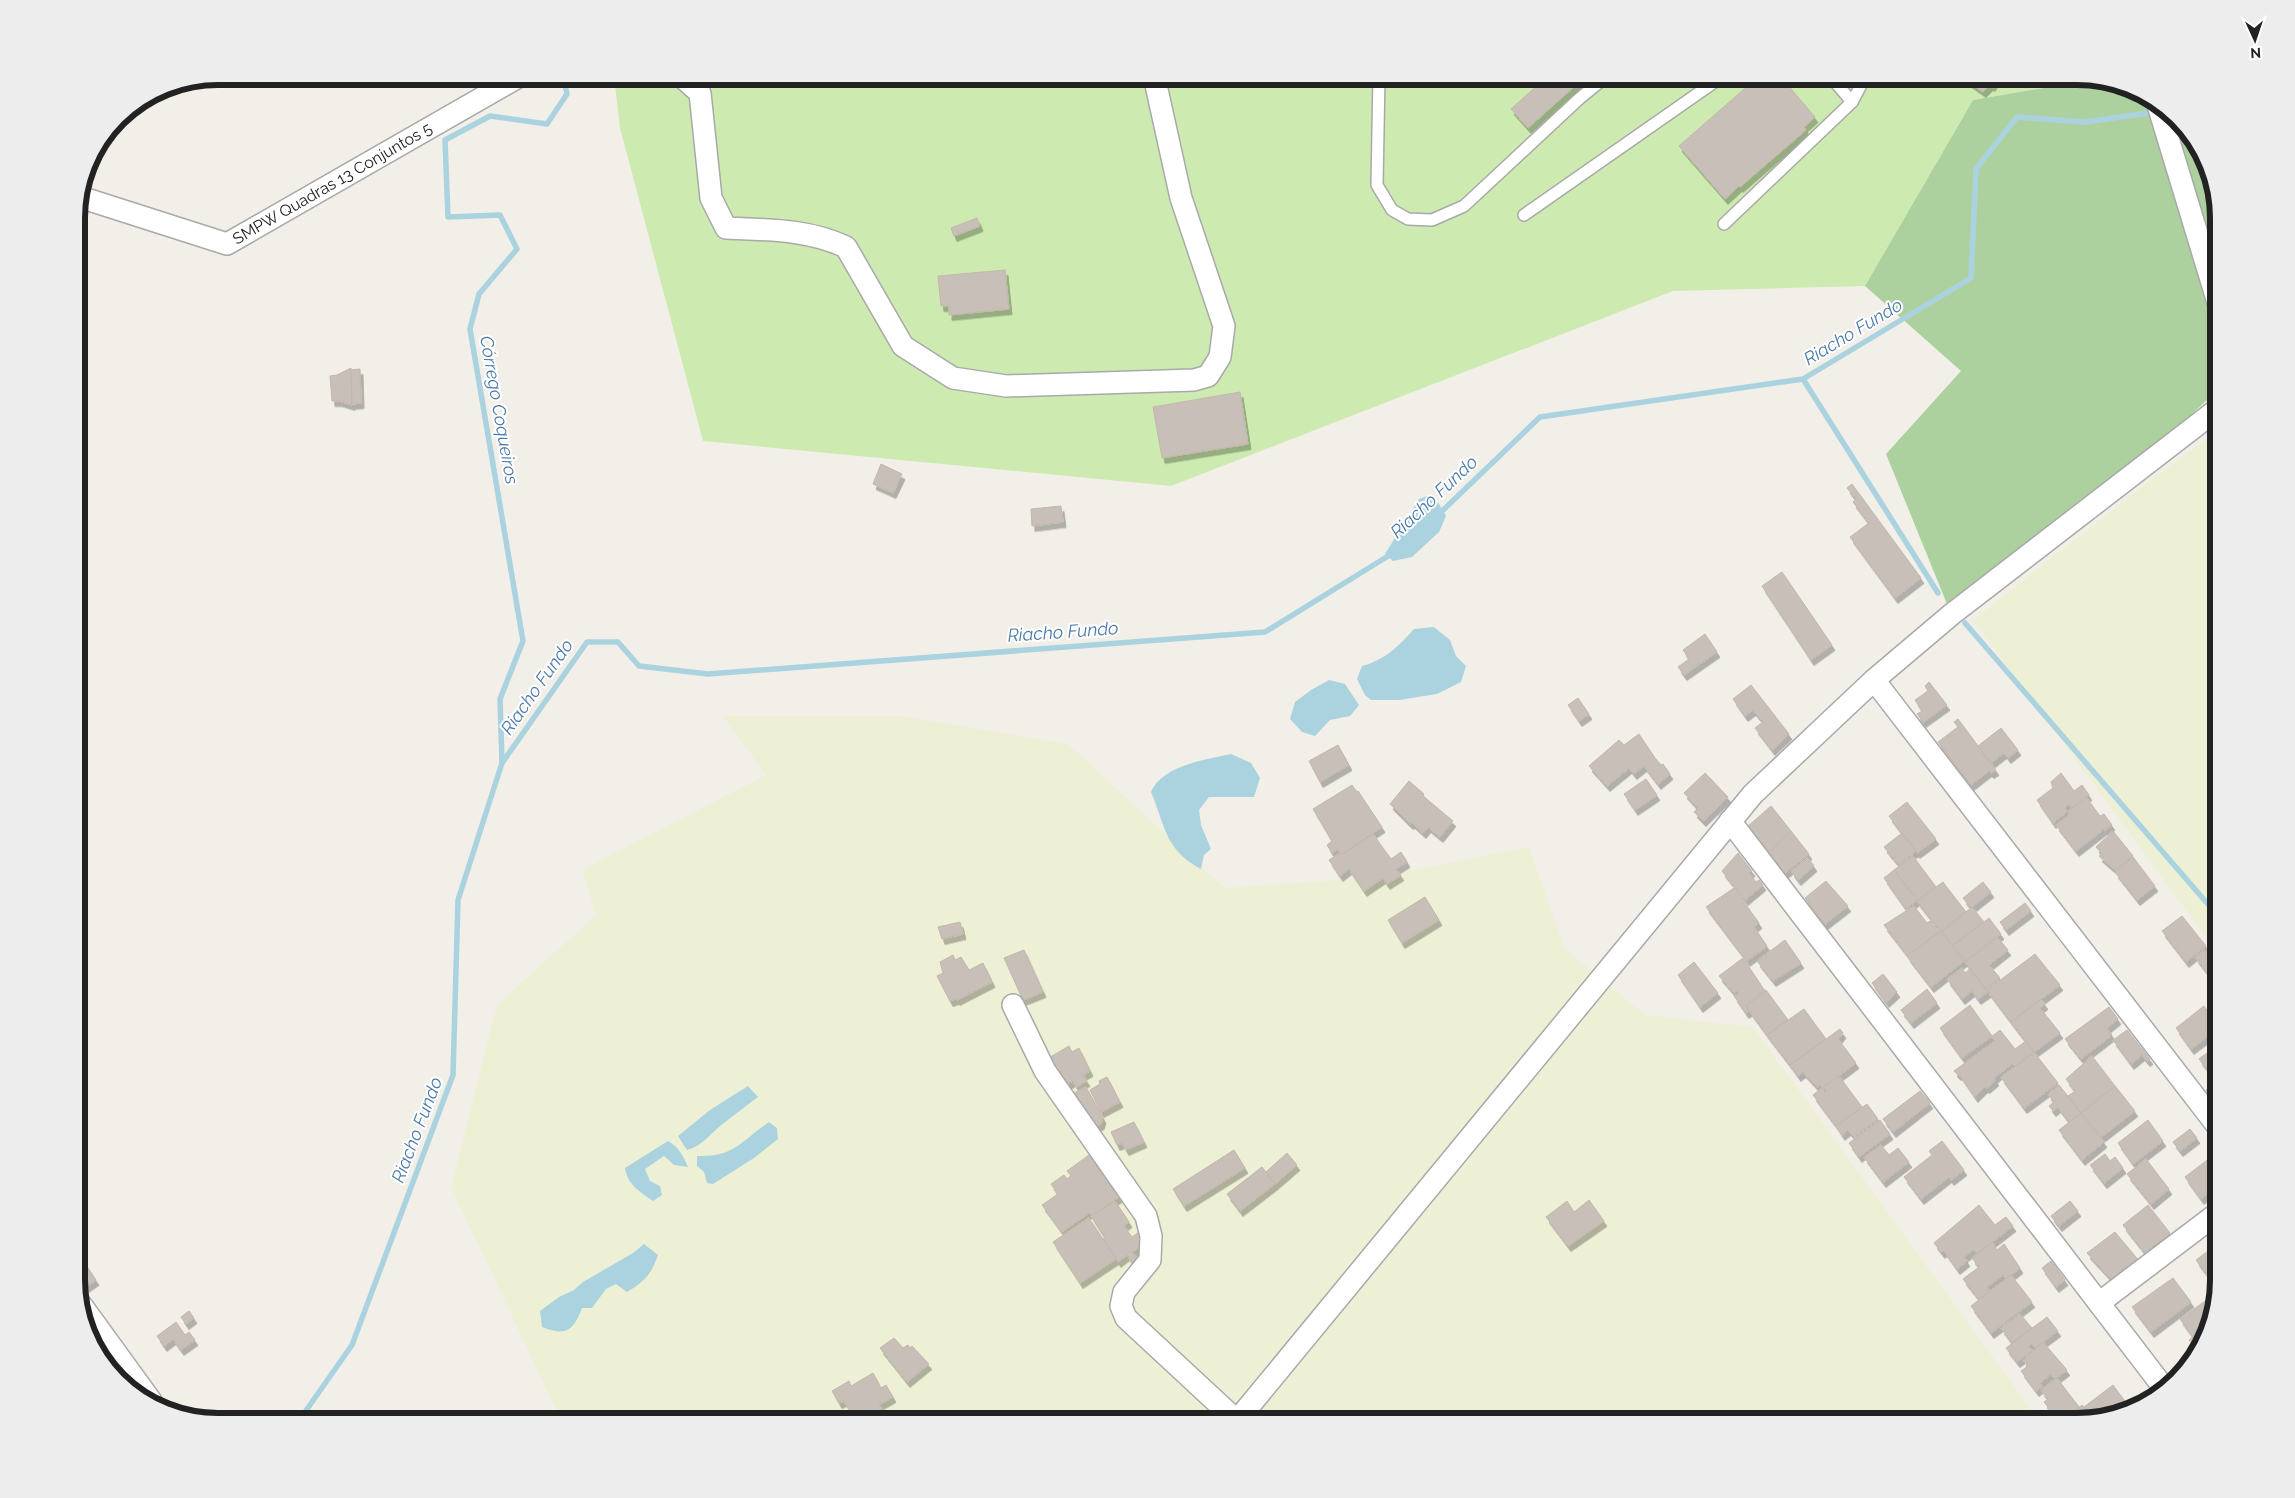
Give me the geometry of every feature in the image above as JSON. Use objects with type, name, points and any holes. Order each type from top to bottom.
[{"type":"street","name":"SMPW Quadras 13 Conjuntos 5","points":[[87,199],[227,244],[504,85]]},
{"type":"street","points":[[691,85],[700,93],[711,198],[726,228],[799,231],[830,239],[846,248],[903,346],[953,378],[1006,386],[1194,380],[1208,376],[1220,357],[1224,326],[1181,198],[1156,85]]},
{"type":"street","points":[[2162,116],[2210,276]]},
{"type":"street","points":[[1244,1413],[1753,794],[1874,680],[1952,614],[2210,415]]},
{"type":"street","points":[[1874,680],[2210,1116]]},
{"type":"street","points":[[1730,821],[2161,1383]]},
{"type":"street","points":[[1013,1005],[1044,1071],[1146,1216],[1151,1236],[1150,1260],[1124,1292],[1121,1306],[1126,1318],[1227,1413]]},
{"type":"street","points":[[2099,1303],[2210,1219]]},
{"type":"street","points":[[91,1319],[142,1390]]},
{"type":"lane","points":[[1378,85],[1377,185],[1392,210],[1408,219],[1432,220],[1464,206],[1596,85]]},
{"type":"lane","points":[[1524,215],[1710,85]]},
{"type":"lane","points":[[1838,85],[1852,102]]},
{"type":"lane","points":[[1724,224],[1852,102],[1861,85]]},
{"type":"green space","points":[[615,85],[2061,85],[1973,100],[1865,286],[1673,291],[1171,486],[703,441],[620,128]]},
{"type":"green space","points":[[2061,85],[2095,86],[2120,92],[2151,107],[2183,137],[2200,167],[2209,200],[2210,397],[2154,449],[1947,604],[1886,454],[1961,371],[1865,286],[1973,100]]},
{"type":"green space","points":[[2210,437],[2210,943],[1973,620],[2145,484]]},
{"type":"green space","points":[[723,716],[901,716],[1068,744],[1225,888],[1378,877],[1529,847],[1565,949],[1645,1015],[1753,1027],[2033,1413],[558,1413],[451,1187],[497,1005],[596,915],[582,870],[766,775]]},
{"type":"water","points":[[1430,495],[1439,504],[1446,516],[1439,532],[1412,557],[1393,561],[1385,554],[1419,499]]},
{"type":"water","points":[[1434,627],[1450,640],[1456,656],[1466,666],[1461,682],[1437,694],[1399,700],[1371,700],[1365,695],[1357,679],[1362,666],[1378,660],[1391,652],[1414,629]]},
{"type":"water","points":[[1329,680],[1345,684],[1359,705],[1350,716],[1330,720],[1315,736],[1302,732],[1290,719],[1295,702]]},
{"type":"water","points":[[1231,754],[1251,763],[1260,778],[1254,797],[1209,797],[1199,810],[1201,825],[1211,849],[1204,855],[1201,869],[1189,861],[1173,845],[1151,792],[1157,783],[1175,770],[1186,765]]},
{"type":"water","points":[[748,1086],[758,1097],[701,1143],[687,1150],[678,1136],[710,1110]]},
{"type":"water","points":[[769,1122],[777,1128],[778,1139],[754,1158],[713,1184],[707,1183],[704,1172],[697,1166],[697,1156],[710,1156],[729,1151]]},
{"type":"water","points":[[668,1141],[678,1149],[688,1167],[674,1165],[664,1156],[645,1169],[650,1181],[660,1186],[662,1195],[653,1201],[631,1183],[625,1168]]},
{"type":"water","points":[[644,1244],[658,1255],[647,1277],[627,1292],[616,1284],[606,1289],[592,1308],[582,1308],[572,1327],[568,1330],[557,1331],[542,1327],[540,1311],[559,1297],[574,1290],[583,1282],[633,1253]]},
{"type":"building","points":[[1538,85],[1576,85],[1528,128],[1511,109]]},
{"type":"building","points":[[1749,85],[1788,85],[1815,117],[1804,127],[1806,130],[1725,199],[1679,146]]},
{"type":"building","points":[[1973,85],[1990,85],[1983,92]]},
{"type":"building","points":[[977,218],[980,226],[954,236],[951,228]]},
{"type":"building","points":[[1005,270],[1009,309],[949,315],[949,306],[941,306],[938,276]]},
{"type":"building","points":[[351,368],[352,405],[332,401],[330,376],[337,375]]},
{"type":"building","points":[[360,369],[361,403],[352,404],[351,370]]},
{"type":"building","points":[[1240,392],[1248,444],[1162,458],[1153,407]]},
{"type":"building","points":[[881,464],[902,474],[893,493],[873,484]]},
{"type":"building","points":[[1852,484],[1921,578],[1895,598],[1850,537],[1869,523],[1853,502],[1856,499],[1847,488]]},
{"type":"building","points":[[1061,506],[1063,522],[1032,526],[1031,509]]},
{"type":"building","points":[[1782,572],[1832,645],[1811,660],[1762,586]]},
{"type":"building","points":[[1705,634],[1717,652],[1684,675],[1678,667],[1689,659],[1683,650]]},
{"type":"building","points":[[1929,682],[1947,705],[1923,722],[1917,714],[1922,711],[1915,700],[1928,691],[1925,686]]},
{"type":"building","points":[[1751,685],[1789,734],[1772,750],[1755,728],[1763,722],[1753,710],[1745,716],[1733,699]]},
{"type":"building","points":[[1578,698],[1589,714],[1579,721],[1568,705]]},
{"type":"building","points":[[1958,719],[1996,770],[1991,773],[1989,771],[1971,785],[1938,742],[1958,727],[1954,722]]},
{"type":"building","points":[[2001,728],[2018,750],[2008,758],[2004,753],[1991,763],[1978,746]]},
{"type":"building","points":[[1639,734],[1655,758],[1661,765],[1663,764],[1670,774],[1658,784],[1644,766],[1634,774],[1629,768],[1607,786],[1589,766],[1619,740],[1624,745]]},
{"type":"building","points":[[1338,745],[1349,765],[1320,782],[1309,761]]},
{"type":"building","points":[[1705,773],[1728,797],[1703,821],[1694,812],[1698,808],[1684,793]]},
{"type":"building","points":[[2061,773],[2074,791],[2082,785],[2089,795],[2072,808],[2069,804],[2065,808],[2067,812],[2053,823],[2037,800],[2053,788],[2051,782]]},
{"type":"building","points":[[1646,779],[1657,795],[1635,810],[1624,794]]},
{"type":"building","points":[[1409,781],[1424,794],[1423,796],[1453,821],[1440,837],[1428,827],[1423,833],[1412,823],[1410,824],[1390,804]]},
{"type":"building","points":[[1352,785],[1382,827],[1341,855],[1338,849],[1332,853],[1327,845],[1332,841],[1313,809]]},
{"type":"building","points":[[2086,797],[2100,816],[2104,814],[2112,825],[2105,830],[2102,829],[2076,851],[2056,825],[2070,814],[2068,811]]},
{"type":"building","points":[[1907,802],[1936,839],[1917,853],[1889,816]]},
{"type":"building","points":[[1771,806],[1791,831],[1769,853],[1762,844],[1755,852],[1749,840],[1755,835],[1747,827]]},
{"type":"building","points":[[1791,831],[1809,854],[1785,873],[1769,853]]},
{"type":"building","points":[[2113,831],[2133,856],[2115,870],[2099,856],[2102,854],[2096,847]]},
{"type":"building","points":[[1902,833],[1916,851],[1899,865],[1884,847]]},
{"type":"building","points":[[1373,834],[1391,859],[1401,852],[1407,862],[1396,869],[1401,875],[1387,884],[1383,878],[1364,891],[1349,869],[1340,876],[1329,860],[1340,853],[1341,855]]},
{"type":"building","points":[[1738,853],[1752,871],[1749,873],[1756,882],[1759,880],[1763,885],[1745,900],[1722,871]]},
{"type":"building","points":[[1913,856],[1936,887],[1917,901],[1894,870]]},
{"type":"building","points":[[2133,857],[2155,886],[2137,900],[2115,872]]},
{"type":"building","points":[[1808,858],[1814,866],[1798,880],[1791,871]]},
{"type":"building","points":[[1894,870],[1917,900],[1906,909],[1884,878]]},
{"type":"building","points":[[1826,881],[1848,906],[1825,924],[1805,898]]},
{"type":"building","points":[[1943,882],[1966,912],[1941,932],[1917,901]]},
{"type":"building","points":[[1983,882],[1991,892],[1971,908],[1963,898]]},
{"type":"building","points":[[1734,888],[1759,923],[1754,927],[1767,946],[1747,961],[1706,907]]},
{"type":"building","points":[[1425,897],[1439,920],[1402,943],[1388,920]]},
{"type":"building","points":[[2025,903],[2031,911],[2006,930],[2000,922]]},
{"type":"building","points":[[1914,906],[1927,923],[1930,921],[1939,932],[1908,956],[1884,925]]},
{"type":"building","points":[[1972,907],[1984,922],[1952,946],[1941,932]]},
{"type":"building","points":[[2182,916],[2206,946],[2186,962],[2162,931]]},
{"type":"building","points":[[1989,918],[2001,934],[1965,962],[1952,946]]},
{"type":"building","points":[[960,922],[963,934],[942,939],[938,927]]},
{"type":"building","points":[[1941,931],[1964,961],[1931,987],[1907,956]]},
{"type":"building","points":[[1997,937],[2008,950],[1989,965],[2000,978],[1986,989],[1965,962]]},
{"type":"building","points":[[1785,940],[1801,963],[1773,981],[1757,961]]},
{"type":"building","points":[[1024,950],[1043,992],[1023,1000],[1004,958]]},
{"type":"building","points":[[2205,950],[2210,956],[2210,976],[2195,957]]},
{"type":"building","points":[[2035,954],[2060,985],[2011,1022],[1987,990]]},
{"type":"building","points":[[953,955],[955,960],[961,957],[969,970],[983,963],[992,982],[957,1000],[950,1001],[937,976],[943,973],[940,962]]},
{"type":"building","points":[[1743,958],[1765,991],[1746,1006],[1749,1011],[1746,1013],[1734,996],[1739,993],[1737,991],[1734,993],[1719,976]]},
{"type":"building","points":[[1694,962],[1718,993],[1700,1007],[1678,975]]},
{"type":"building","points":[[1962,968],[1965,973],[1970,969],[1988,992],[1978,999],[1972,991],[1962,999],[1947,979]]},
{"type":"building","points":[[1883,974],[1897,992],[1886,1002],[1872,983]]},
{"type":"building","points":[[1927,989],[1937,1003],[1911,1023],[1901,1010]]},
{"type":"building","points":[[1766,990],[1788,1020],[1767,1035],[1746,1006]]},
{"type":"building","points":[[2041,999],[2045,1004],[2040,1008],[2060,1033],[2034,1052],[2011,1022]]},
{"type":"building","points":[[1970,1005],[1992,1036],[1962,1058],[1940,1028]]},
{"type":"building","points":[[2204,1006],[2210,1015],[2210,1035],[2191,1049],[2176,1028]]},
{"type":"building","points":[[2109,1007],[2118,1019],[2107,1028],[2112,1035],[2081,1059],[2065,1039]]},
{"type":"building","points":[[1804,1009],[1826,1039],[1790,1065],[1767,1035]]},
{"type":"building","points":[[1840,1029],[1843,1033],[1838,1039],[1856,1063],[1823,1088],[1820,1085],[1817,1087],[1803,1072],[1798,1076],[1790,1065]]},
{"type":"building","points":[[2000,1030],[2015,1049],[2026,1041],[2034,1052],[2015,1067],[2012,1064],[1994,1078],[1996,1080],[1975,1097],[1959,1074],[1954,1071],[1995,1041],[1991,1037]]},
{"type":"building","points":[[2127,1030],[2150,1059],[2147,1061],[2142,1055],[2131,1064],[2113,1040]]},
{"type":"building","points":[[1069,1046],[1072,1052],[1079,1048],[1090,1071],[1083,1075],[1087,1081],[1076,1087],[1073,1081],[1064,1086],[1042,1062]]},
{"type":"building","points":[[2210,1051],[2210,1073],[2199,1059]]},
{"type":"building","points":[[2034,1052],[2058,1083],[2024,1108],[2001,1077]]},
{"type":"building","points":[[2092,1056],[2115,1086],[2081,1113],[2068,1096],[2075,1091],[2066,1079]]},
{"type":"building","points":[[1839,1076],[1862,1107],[1836,1126],[1813,1095],[1822,1088],[1824,1092],[1826,1091],[1823,1087]]},
{"type":"building","points":[[1107,1077],[1120,1102],[1101,1112],[1090,1090],[1100,1084],[1099,1081]]},
{"type":"building","points":[[2059,1085],[2081,1113],[2069,1122],[2058,1107],[2053,1111],[2049,1106],[2054,1102],[2048,1094]]},
{"type":"building","points":[[2115,1086],[2135,1111],[2100,1138],[2081,1113]]},
{"type":"building","points":[[1086,1087],[1103,1118],[1101,1124],[1088,1131],[1068,1096]]},
{"type":"building","points":[[2210,1087],[2210,1095],[2206,1090]]},
{"type":"building","points":[[1920,1091],[1930,1103],[1893,1132],[1883,1119]]},
{"type":"building","points":[[1867,1104],[1878,1119],[1854,1137],[1848,1130],[1842,1135],[1836,1126]]},
{"type":"building","points":[[2081,1113],[2104,1142],[2082,1160],[2059,1130]]},
{"type":"building","points":[[1880,1120],[1890,1134],[1859,1157],[1849,1143]]},
{"type":"building","points":[[2148,1120],[2163,1141],[2133,1164],[2118,1143]]},
{"type":"building","points":[[1134,1122],[1144,1142],[1126,1150],[1122,1143],[1117,1145],[1111,1132]]},
{"type":"building","points":[[2190,1129],[2197,1138],[2180,1151],[2173,1142]]},
{"type":"building","points":[[1942,1141],[1964,1170],[1951,1180],[1949,1177],[1921,1199],[1904,1177],[1932,1155],[1929,1151]]},
{"type":"building","points":[[1881,1145],[1889,1155],[1898,1148],[1909,1162],[1883,1182],[1864,1157]]},
{"type":"building","points":[[1234,1150],[1245,1168],[1184,1206],[1173,1189]]},
{"type":"building","points":[[1287,1153],[1297,1165],[1275,1184],[1266,1172]]},
{"type":"building","points":[[2105,1154],[2110,1161],[2115,1157],[2123,1168],[2104,1183],[2090,1165]]},
{"type":"building","points":[[1089,1155],[1119,1197],[1092,1216],[1089,1213],[1062,1232],[1042,1205],[1058,1194],[1051,1184],[1064,1175],[1067,1179],[1071,1176],[1067,1171]]},
{"type":"building","points":[[2210,1158],[2210,1192],[2201,1199],[2185,1177]]},
{"type":"building","points":[[2146,1159],[2169,1189],[2151,1204],[2127,1174]]},
{"type":"building","points":[[1262,1167],[1275,1184],[1240,1211],[1227,1194]]},
{"type":"building","points":[[1589,1200],[1604,1221],[1568,1246],[1546,1217],[1567,1201],[1574,1212]]},
{"type":"building","points":[[1115,1201],[1129,1222],[1124,1226],[1132,1237],[1139,1232],[1146,1243],[1132,1252],[1143,1267],[1137,1271],[1127,1255],[1118,1262],[1091,1216]]},
{"type":"building","points":[[2070,1201],[2078,1211],[2059,1226],[2051,1216]]},
{"type":"building","points":[[1979,1205],[1995,1225],[2006,1217],[2013,1226],[1977,1254],[1973,1250],[1964,1257],[1967,1261],[1957,1269],[1944,1251],[1942,1253],[1934,1243]]},
{"type":"building","points":[[2148,1205],[2170,1233],[2145,1253],[2123,1225]]},
{"type":"building","points":[[1089,1218],[1116,1259],[1080,1283],[1053,1242]]},
{"type":"building","points":[[2115,1232],[2140,1262],[2114,1282],[2087,1253]]},
{"type":"building","points":[[1992,1242],[1997,1250],[2004,1244],[2020,1268],[2006,1279],[2003,1275],[1987,1287],[1990,1291],[1979,1299],[1963,1279],[1979,1267],[1972,1258]]},
{"type":"building","points":[[2210,1250],[2210,1278],[2196,1260]]},
{"type":"building","points":[[2051,1261],[2065,1280],[2056,1287],[2042,1268]]},
{"type":"building","points":[[85,1264],[96,1280],[85,1288]]},
{"type":"building","points":[[2011,1275],[2032,1302],[1991,1333],[1971,1306]]},
{"type":"building","points":[[2173,1278],[2191,1302],[2151,1332],[2132,1307]]},
{"type":"building","points":[[2209,1298],[2203,1323],[2193,1345],[2189,1340],[2193,1337],[2180,1319]]},
{"type":"building","points":[[189,1311],[194,1318],[186,1324],[181,1317]]},
{"type":"building","points":[[2020,1314],[2032,1328],[2012,1343],[2001,1328]]},
{"type":"building","points":[[2047,1317],[2058,1331],[2035,1348],[2031,1344],[2028,1346],[2032,1351],[2017,1362],[2006,1348]]},
{"type":"building","points":[[176,1322],[185,1335],[189,1332],[195,1340],[181,1350],[173,1339],[164,1346],[157,1336]]},
{"type":"building","points":[[894,1338],[903,1348],[908,1345],[910,1348],[912,1346],[929,1364],[907,1382],[880,1348]]},
{"type":"building","points":[[2043,1342],[2067,1370],[2055,1379],[2051,1374],[2040,1383],[2043,1386],[2036,1391],[2021,1371],[2028,1366],[2023,1360]]},
{"type":"building","points":[[873,1373],[881,1388],[886,1385],[893,1397],[879,1405],[882,1409],[876,1413],[851,1413],[844,1401],[839,1403],[832,1391],[849,1381],[851,1386]]},
{"type":"building","points":[[2057,1378],[2079,1407],[2071,1413],[2053,1413],[2044,1402],[2048,1399],[2041,1390]]},
{"type":"building","points":[[2113,1385],[2126,1403],[2095,1412],[2088,1412],[2084,1407]]},
{"type":"building","points":[[2082,1405],[2088,1412],[2077,1413],[2072,1413]]},
{"type":"waterway","name":"Córrego Coqueiros","points":[[502,763],[500,699],[523,641],[470,329],[479,294],[517,249],[500,215],[448,217],[445,140],[490,116],[547,124],[567,94],[565,85]]},
{"type":"waterway","name":"Riacho Fundo","points":[[1438,515],[1540,417],[1803,379],[1971,278],[1976,169],[2017,117],[2084,122],[2156,112]]},
{"type":"waterway","points":[[1803,379],[1938,593]]},
{"type":"waterway","name":"Riacho Fundo","points":[[304,1413],[352,1345],[453,1075],[458,900],[502,763],[587,642],[618,642],[639,666],[708,674],[1265,632],[1393,553]]},
{"type":"waterway","points":[[1965,623],[2210,907]]}]
